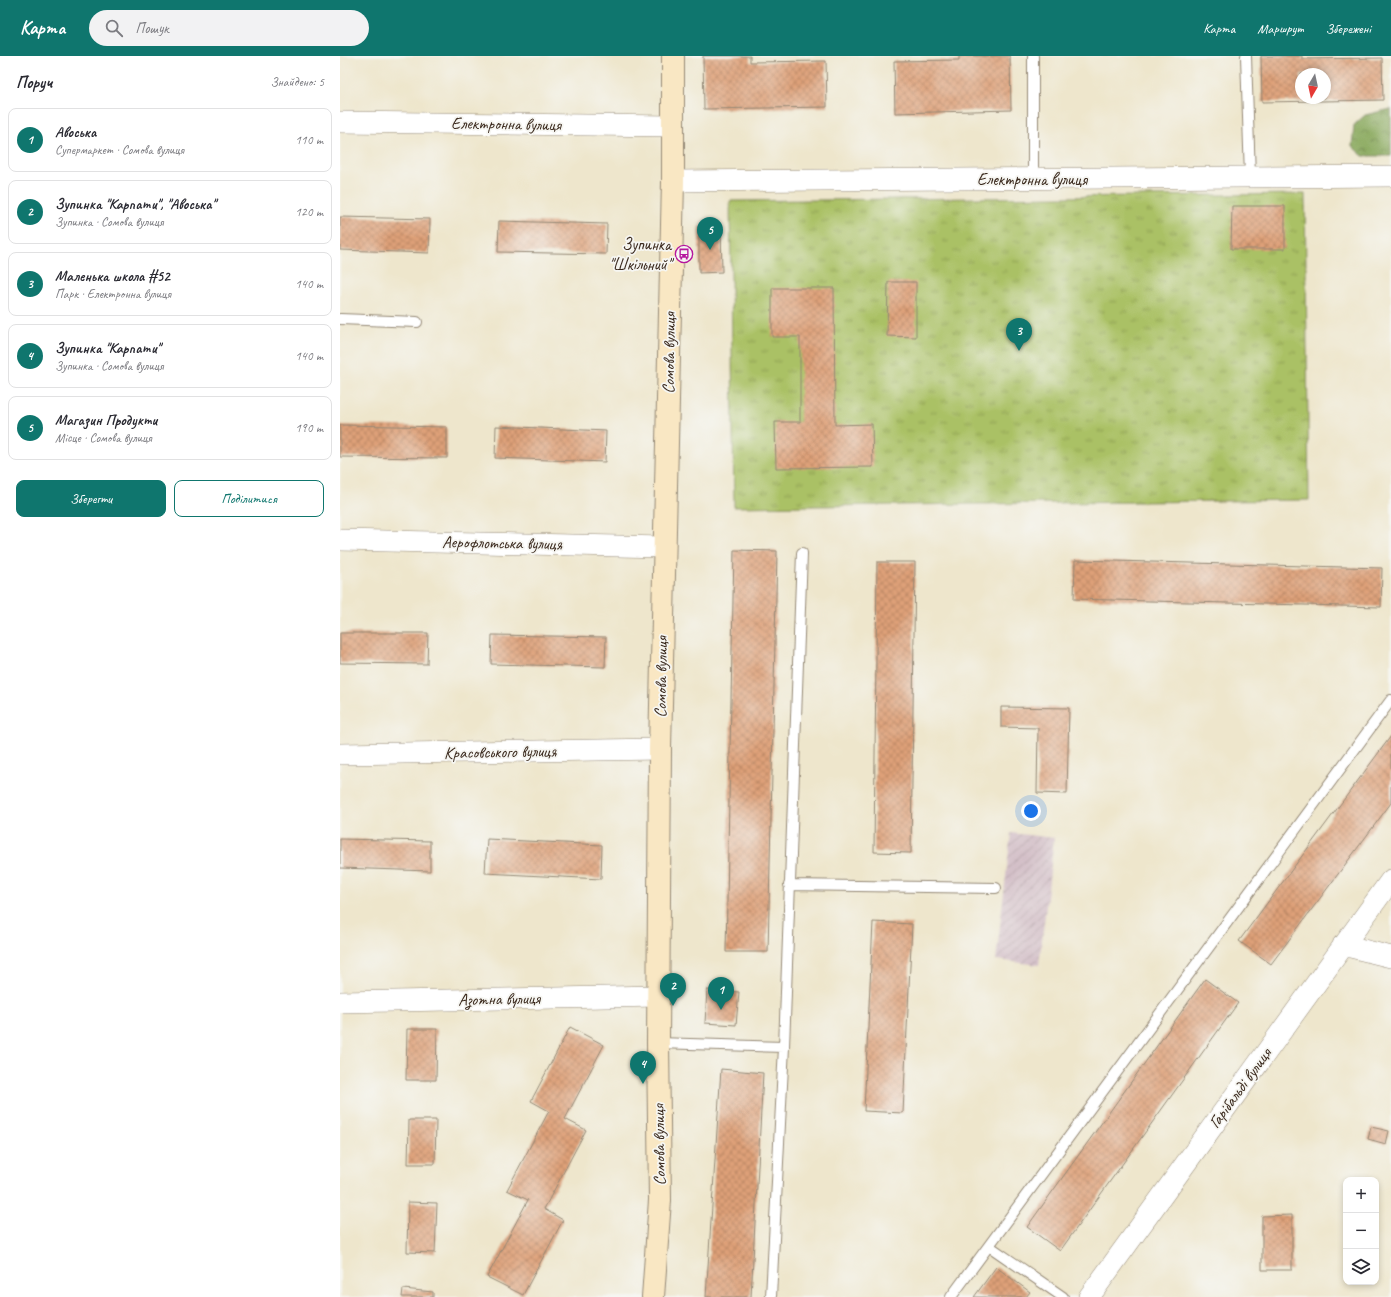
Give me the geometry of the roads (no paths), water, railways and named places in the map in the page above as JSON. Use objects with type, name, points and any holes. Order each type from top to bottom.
[{"type":"main road","name":"Сомова вулиця","points":[[652,1297],[660,1200],[658,1043],[660,749],[673,181],[674,56]]},
{"type":"street","name":"Електронна вулиця","points":[[340,122],[673,126]]},
{"type":"street","name":"Електронна вулиця","points":[[673,181],[1391,176]]},
{"type":"street","name":"Аерофлотська вулиця","points":[[340,540],[664,546]]},
{"type":"street","name":"Красовського вулиця","points":[[340,754],[660,749]]},
{"type":"street","name":"Гарібальді вулиця","points":[[1089,1297],[1391,880]]},
{"type":"street","points":[[1343,945],[1391,957]]},
{"type":"street","name":"Азотна вулиця","points":[[340,1002],[659,996]]},
{"type":"lane","points":[[1033,56],[1033,179]]},
{"type":"lane","points":[[1246,56],[1250,177]]},
{"type":"lane","points":[[340,319],[417,322]]},
{"type":"lane","points":[[771,1297],[784,1047],[802,553]]},
{"type":"lane","points":[[951,1297],[1391,700]]},
{"type":"lane","points":[[789,885],[996,888]]},
{"type":"lane","points":[[658,1043],[784,1047]]},
{"type":"lane","points":[[989,1246],[1063,1297]]},
{"type":"place","name":"Магазин Продукти","points":[[710,250]]},
{"type":"place","name":"Зупинка \"Шкільний\"","points":[[684,254]]},
{"type":"place","name":"Маленька школа #52","points":[[1019,351]]},
{"type":"place","name":"Зупинка \"Карпати\", \"Авоська\"","points":[[673,1006]]},
{"type":"place","name":"Авоська","points":[[721,1010]]},
{"type":"place","name":"Зупинка \"Карпати\"","points":[[643,1084]]}]
